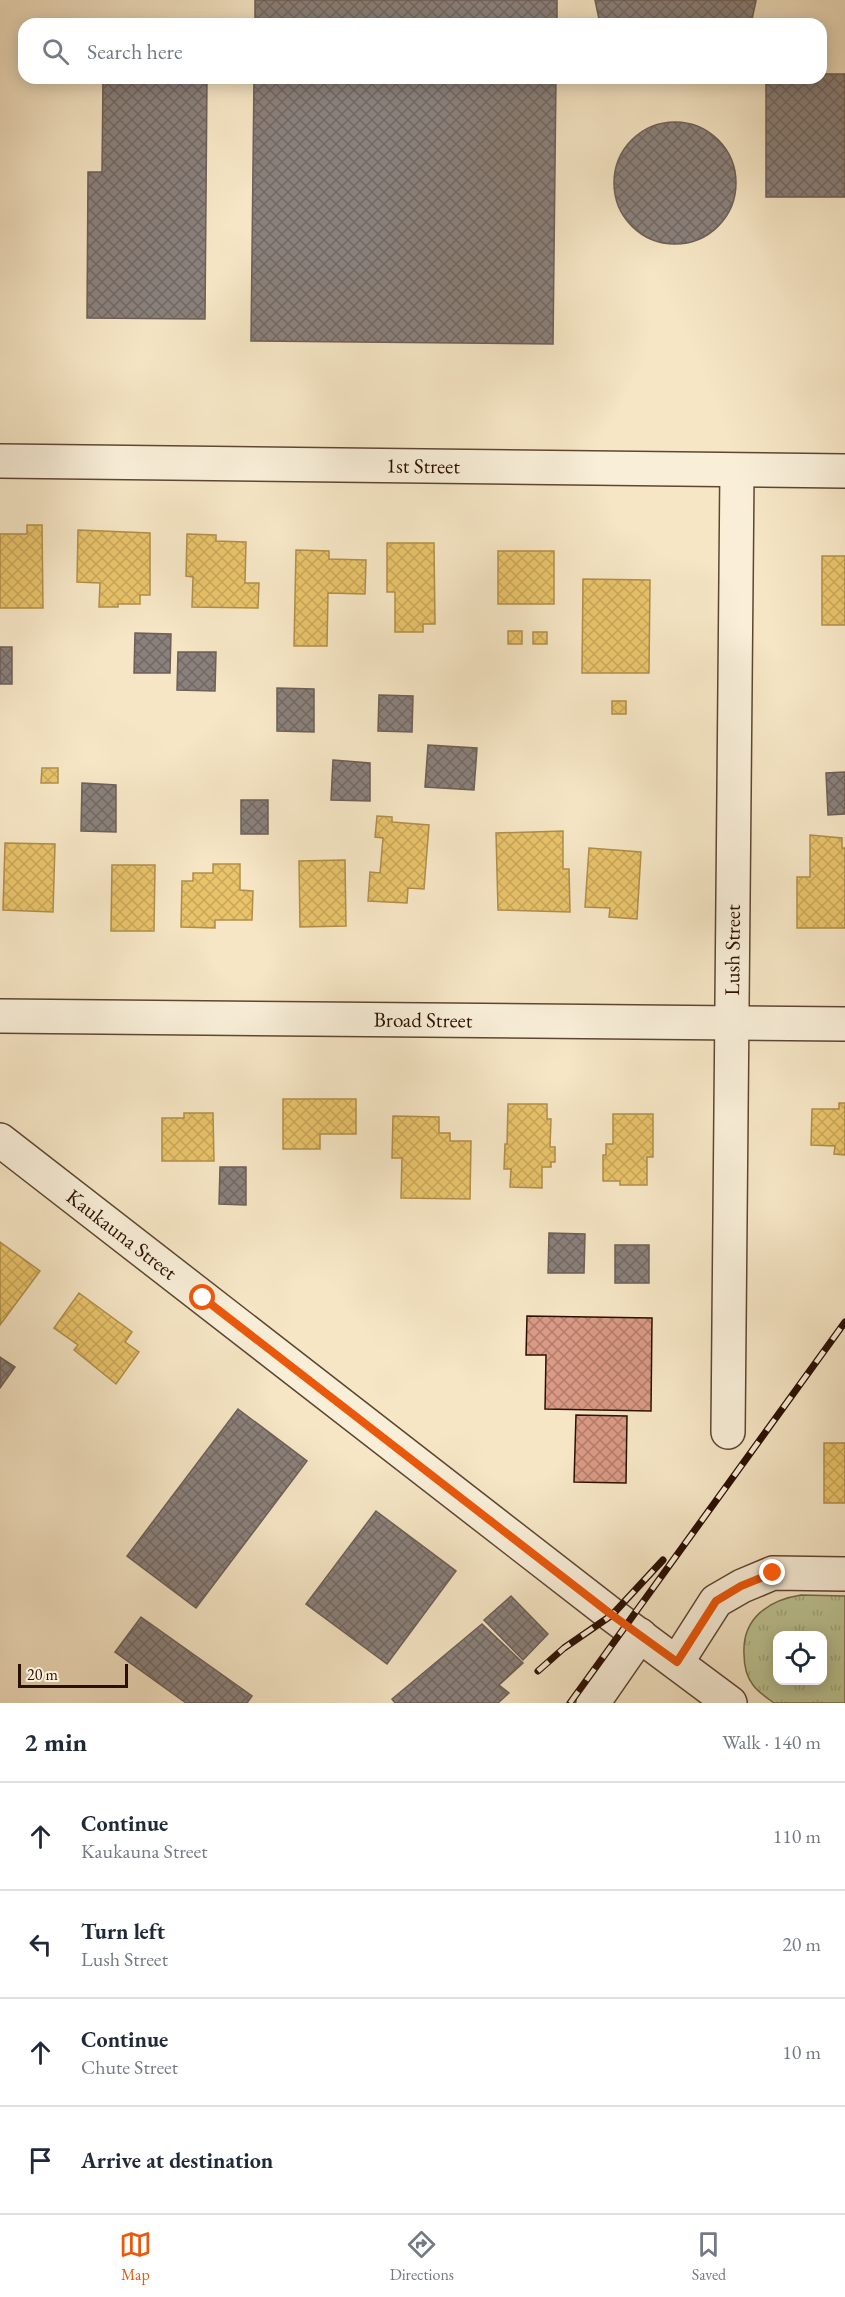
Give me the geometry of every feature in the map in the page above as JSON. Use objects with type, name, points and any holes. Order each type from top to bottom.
[{"type":"street","name":"1st Street","points":[[0,461],[845,471]]},
{"type":"street","name":"Lush Street","points":[[728,1432],[737,471]]},
{"type":"street","name":"Broad Street","points":[[0,1016],[845,1024]]},
{"type":"street","name":"Kaukauna Street","points":[[0,1140],[730,1703]]},
{"type":"street","points":[[677,1662],[716,1601],[741,1586],[773,1573],[845,1574]]},
{"type":"street","points":[[593,1703],[640,1635]]},
{"type":"green space","points":[[801,1595],[845,1596],[845,1703],[774,1703],[753,1685],[745,1666],[745,1641],[748,1630],[760,1613],[778,1601]]},
{"type":"building: Homes","points":[[27,525],[42,525],[43,608],[0,608],[0,534],[27,534]]},
{"type":"building: Homes","points":[[78,530],[150,533],[150,595],[140,595],[140,604],[99,607],[100,583],[77,582]]},
{"type":"building: Homes","points":[[187,534],[216,535],[216,541],[246,542],[245,583],[259,583],[258,608],[192,607],[193,577],[186,576]]},
{"type":"building: Homes","points":[[387,543],[434,543],[435,624],[423,624],[423,632],[395,632],[395,592],[387,592]]},
{"type":"building: Homes","points":[[296,550],[329,551],[329,559],[366,560],[365,594],[328,593],[327,646],[294,646]]},
{"type":"building: Homes","points":[[498,551],[554,551],[554,604],[498,604]]},
{"type":"building: Homes","points":[[822,556],[845,556],[845,625],[822,625]]},
{"type":"building: Homes","points":[[583,579],[650,580],[649,673],[582,673]]},
{"type":"building: Homes","points":[[508,631],[522,631],[522,644],[508,644]]},
{"type":"building: Homes","points":[[533,632],[547,632],[547,644],[533,644]]},
{"type":"building: Homes","points":[[612,701],[626,701],[626,714],[612,714]]},
{"type":"building: Homes","points":[[42,768],[58,768],[58,783],[41,783]]},
{"type":"building: Homes","points":[[377,816],[392,817],[392,822],[429,825],[424,889],[408,888],[407,903],[368,901],[370,872],[380,873],[383,838],[375,837]]},
{"type":"building: Homes","points":[[563,831],[563,869],[569,869],[570,912],[498,910],[496,833]]},
{"type":"building: Homes","points":[[810,835],[842,838],[842,848],[845,848],[845,928],[797,928],[797,877],[810,877]]},
{"type":"building: Homes","points":[[5,843],[55,844],[53,912],[3,910]]},
{"type":"building: Homes","points":[[589,848],[641,852],[637,919],[609,917],[610,908],[585,907]]},
{"type":"building: Homes","points":[[345,860],[346,926],[300,927],[299,861]]},
{"type":"building: Homes","points":[[213,864],[240,864],[240,890],[253,891],[252,920],[215,920],[215,928],[181,927],[182,881],[193,881],[193,873],[213,873]]},
{"type":"building: Homes","points":[[112,865],[155,865],[154,931],[111,931]]},
{"type":"building: Homes","points":[[283,1099],[356,1099],[356,1134],[320,1134],[320,1149],[283,1149]]},
{"type":"building: Homes","points":[[839,1103],[845,1103],[845,1155],[834,1154],[835,1146],[811,1145],[812,1109],[839,1109]]},
{"type":"building: Homes","points":[[508,1104],[547,1104],[547,1119],[551,1119],[550,1147],[555,1147],[555,1162],[551,1162],[551,1167],[542,1167],[542,1188],[510,1187],[511,1169],[504,1169]]},
{"type":"building: Homes","points":[[184,1113],[213,1113],[214,1161],[162,1161],[162,1118],[184,1118]]},
{"type":"building: Homes","points":[[613,1114],[653,1114],[653,1157],[647,1157],[647,1185],[620,1185],[620,1181],[603,1181],[603,1155],[606,1155],[606,1144],[613,1144]]},
{"type":"building: Homes","points":[[393,1116],[439,1117],[439,1133],[450,1133],[450,1141],[471,1141],[470,1199],[401,1198],[402,1158],[392,1158]]},
{"type":"building: Homes","points":[[0,1242],[40,1271],[0,1325]]},
{"type":"building: Homes","points":[[79,1293],[132,1332],[125,1342],[139,1352],[116,1384],[74,1350],[78,1345],[54,1328]]},
{"type":"building: Homes","points":[[824,1443],[845,1443],[845,1503],[824,1503]]},
{"type":"building: Industry","points":[[255,0],[557,0],[557,18],[255,18]]},
{"type":"building: Industry","points":[[595,0],[756,0],[752,18],[599,18]]},
{"type":"building: Industry","points":[[827,74],[845,74],[845,197],[766,197],[766,84],[827,84]]},
{"type":"building: Industry","points":[[103,84],[207,84],[205,319],[87,318],[88,172],[102,172]]},
{"type":"building: Industry","points":[[254,84],[556,84],[553,344],[251,341]]},
{"type":"building: Industry","points":[[675,122],[698,127],[718,140],[731,160],[736,183],[731,206],[718,226],[698,239],[675,244],[652,239],[632,226],[619,206],[614,183],[619,160],[632,140],[652,127]]},
{"type":"building: Industry","points":[[135,633],[171,634],[170,673],[134,673]]},
{"type":"building: Industry","points":[[0,647],[12,647],[12,684],[0,684]]},
{"type":"building: Industry","points":[[178,652],[216,652],[215,691],[177,690]]},
{"type":"building: Industry","points":[[277,688],[314,689],[314,732],[277,731]]},
{"type":"building: Industry","points":[[379,695],[413,696],[412,732],[378,731]]},
{"type":"building: Industry","points":[[428,745],[477,748],[474,790],[425,787]]},
{"type":"building: Industry","points":[[333,760],[370,763],[370,801],[331,800]]},
{"type":"building: Industry","points":[[845,772],[845,814],[828,815],[826,773]]},
{"type":"building: Industry","points":[[82,783],[116,785],[116,832],[81,831]]},
{"type":"building: Industry","points":[[241,800],[268,800],[268,834],[241,834]]},
{"type":"building: Industry","points":[[220,1167],[246,1167],[246,1205],[219,1204]]},
{"type":"building: Industry","points":[[549,1233],[585,1234],[584,1273],[548,1273]]},
{"type":"building: Industry","points":[[615,1245],[649,1245],[649,1283],[615,1283]]},
{"type":"building: Industry","points":[[0,1357],[15,1367],[0,1388]]},
{"type":"building: Industry","points":[[238,1409],[307,1461],[196,1608],[127,1556]]},
{"type":"building: Industry","points":[[376,1511],[456,1571],[387,1664],[306,1604]]},
{"type":"building: Industry","points":[[511,1596],[548,1634],[523,1660],[484,1620]]},
{"type":"building: Industry","points":[[141,1617],[252,1696],[247,1703],[186,1703],[115,1652]]},
{"type":"building: Industry","points":[[482,1624],[523,1663],[499,1685],[509,1693],[498,1703],[395,1703],[392,1699]]},
{"type":"building: Other","points":[[527,1316],[652,1318],[651,1411],[545,1409],[546,1355],[526,1355]]},
{"type":"building: Other","points":[[576,1415],[627,1416],[626,1483],[574,1482]]},
{"type":"railway","points":[[570,1703],[845,1322]]},
{"type":"railway","points":[[538,1671],[564,1648],[612,1615],[663,1560]]},
{"type":"route","points":[[203,1298],[612,1615],[677,1662],[716,1601],[741,1586],[773,1573]]}]
